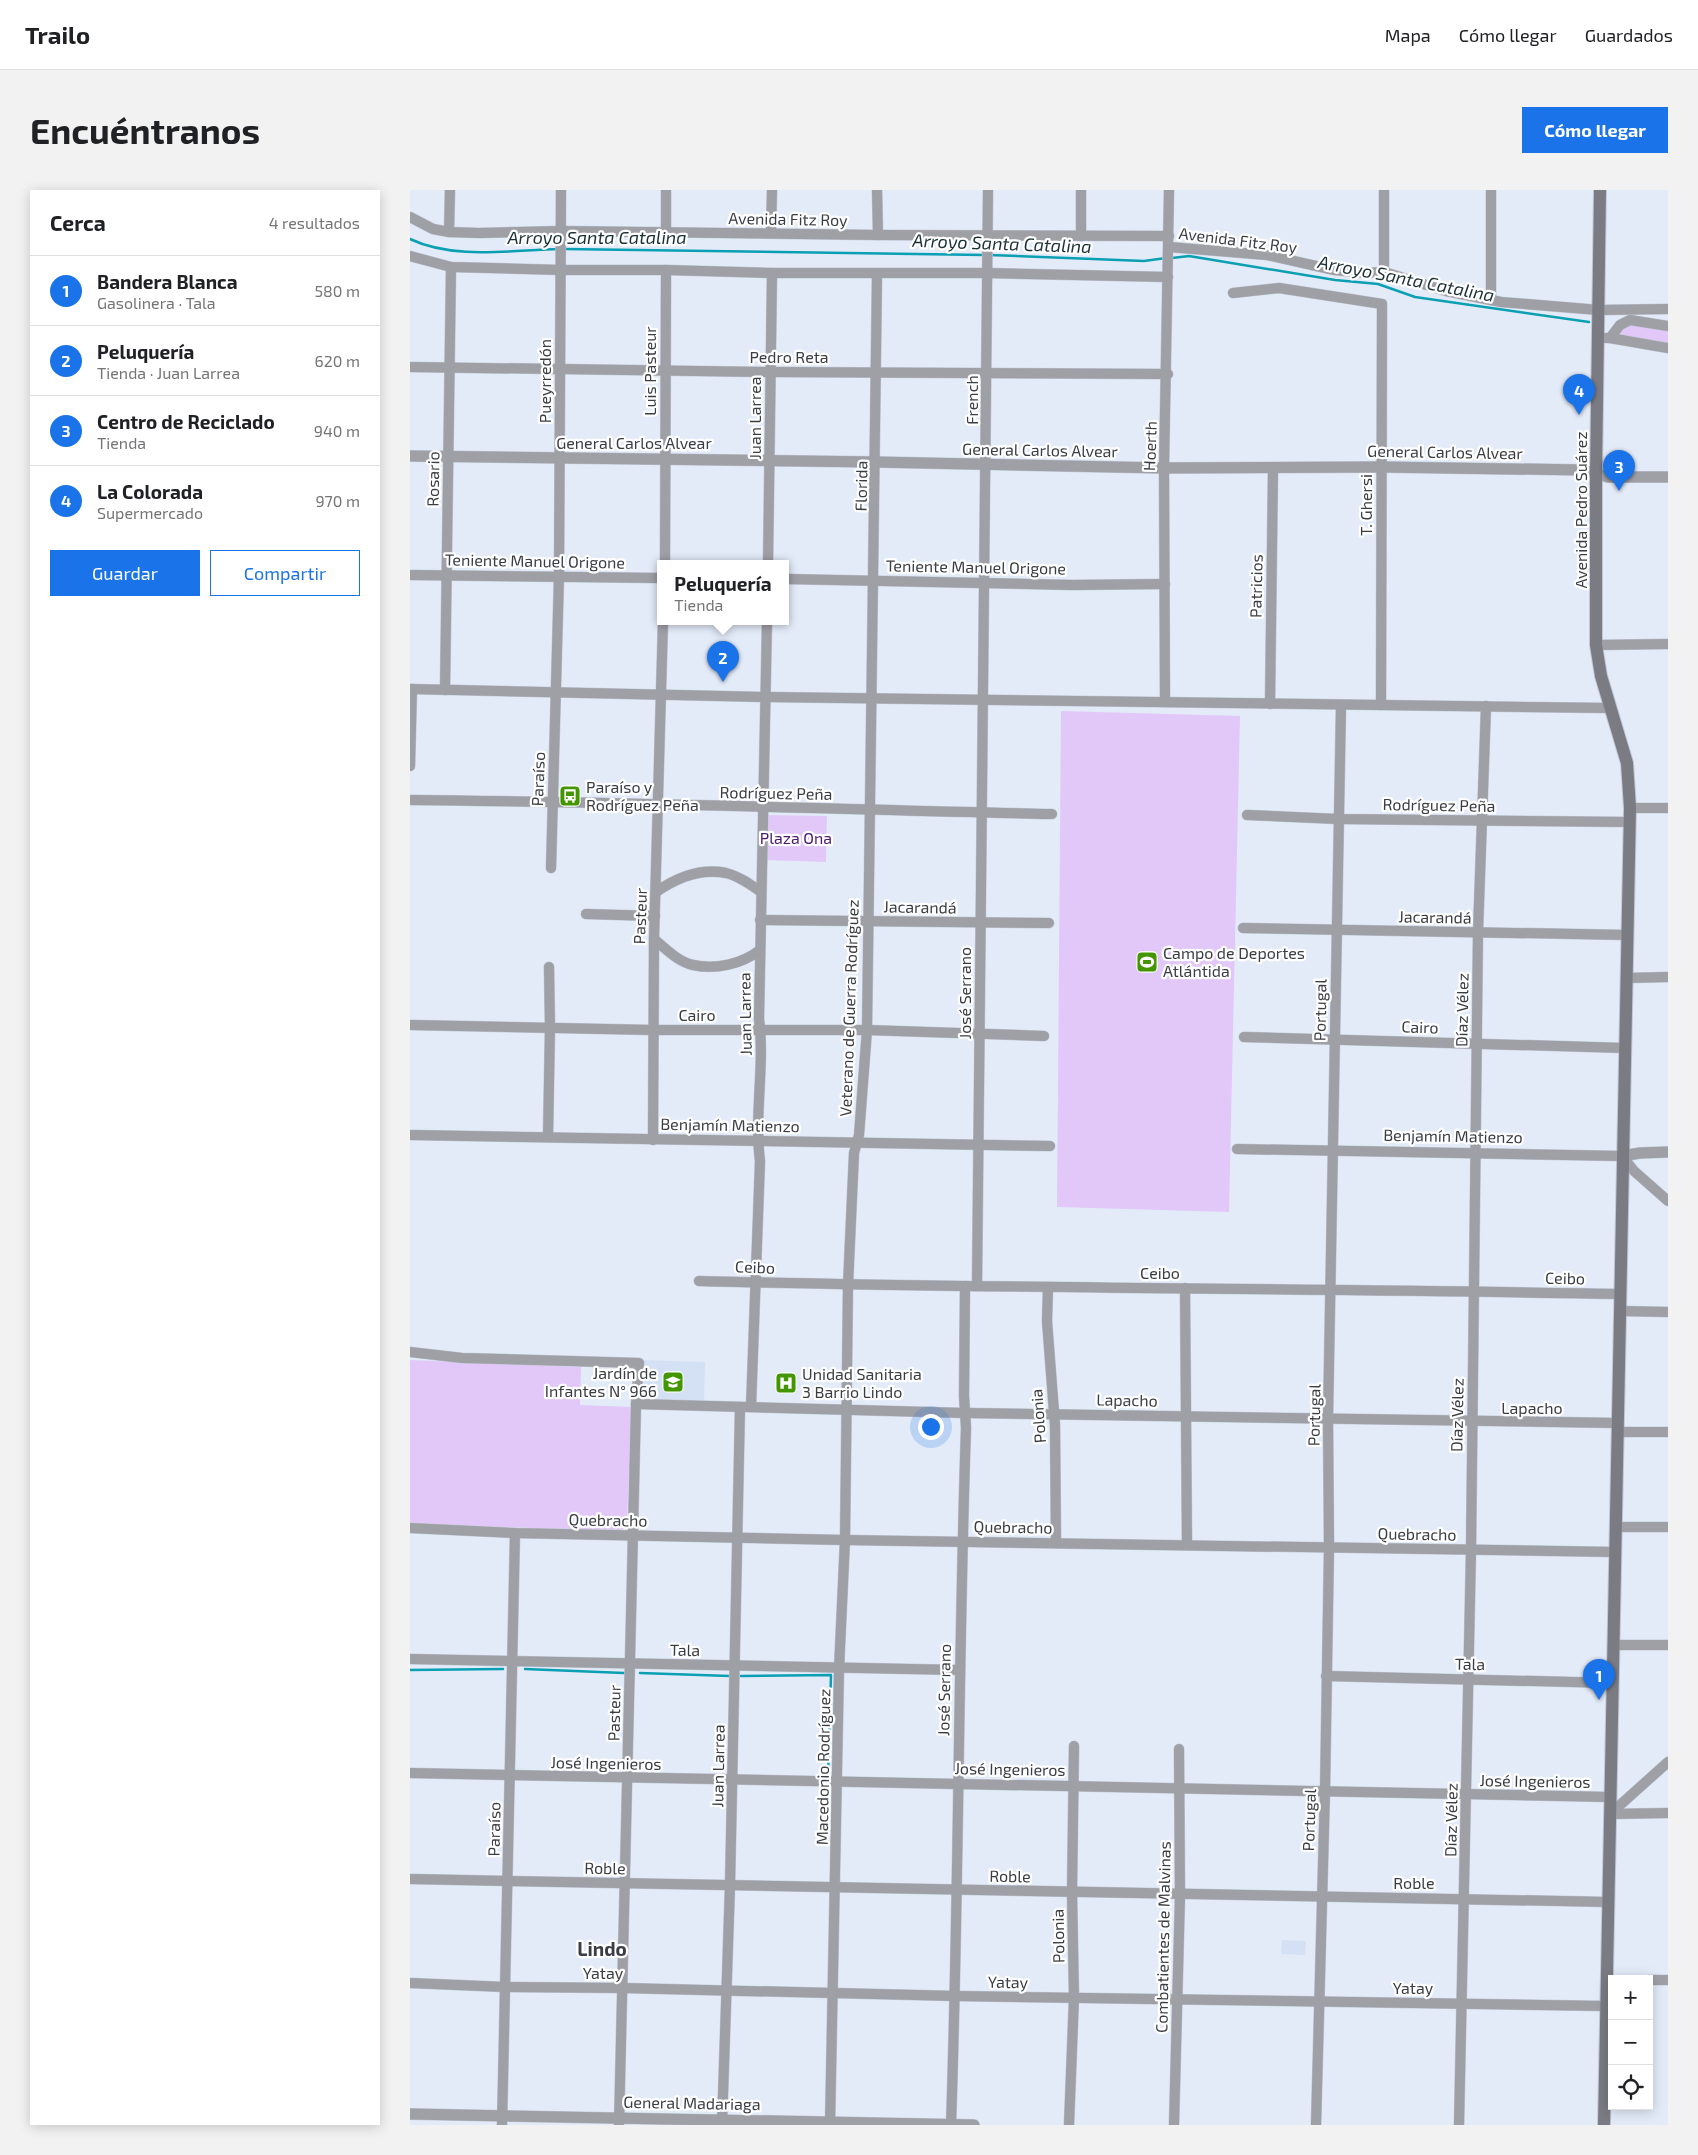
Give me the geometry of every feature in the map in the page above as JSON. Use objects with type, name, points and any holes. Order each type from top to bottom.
[{"type":"main road","name":"Avenida Pedro Suárez","points":[[1600,190],[1599,310],[1605,338],[1596,474],[1596,645],[1601,676],[1628,763],[1630,808],[1612,1683],[1609,1975]]},
{"type":"main road","name":"Avenida Pedro Suárez","points":[[1604,2125],[1606,2006],[1608,1989]]},
{"type":"street","points":[[449,232],[450,190]]},
{"type":"street","name":"Pueyrredón","points":[[557,692],[561,190]]},
{"type":"street","points":[[666,190],[666,233]]},
{"type":"street","points":[[772,190],[772,233]]},
{"type":"street","points":[[877,190],[878,235]]},
{"type":"street","name":"French","points":[[984,700],[988,190]]},
{"type":"street","points":[[1081,190],[1081,236]]},
{"type":"street","name":"Hoerth","points":[[1165,702],[1164,468],[1168,374],[1170,190]]},
{"type":"street","points":[[1384,190],[1384,272]]},
{"type":"street","points":[[1490,300],[1491,190]]},
{"type":"street","name":"Avenida Fitz Roy","points":[[410,217],[433,228],[449,232],[1081,236],[1267,255],[1334,270],[1366,273],[1384,272],[1446,291],[1490,300],[1599,310]]},
{"type":"street","points":[[410,256],[451,267],[561,265],[666,270],[772,273],[826,272],[877,275],[1168,271]]},
{"type":"street","name":"Rosario","points":[[446,690],[451,267]]},
{"type":"street","name":"Luis Pasteur","points":[[664,560],[666,270]]},
{"type":"street","name":"Juan Larrea","points":[[768,560],[772,273]]},
{"type":"street","name":"Florida","points":[[872,697],[877,275]]},
{"type":"street","name":"T. Ghersi","points":[[1233,293],[1280,288],[1382,304],[1381,705]]},
{"type":"street","points":[[1599,310],[1668,309]]},
{"type":"street","points":[[1605,338],[1620,325],[1630,320],[1668,326]]},
{"type":"street","points":[[1605,338],[1668,348]]},
{"type":"street","name":"Pedro Reta","points":[[410,367],[770,372],[1168,374]]},
{"type":"street","name":"General Carlos Alvear","points":[[410,456],[560,460],[770,460],[1164,468],[1381,467],[1583,470],[1608,477],[1668,476]]},
{"type":"street","name":"Patricios","points":[[1270,704],[1273,468]]},
{"type":"street","name":"Teniente Manuel Origone","points":[[410,575],[657,578]]},
{"type":"street","name":"Teniente Manuel Origone","points":[[789,579],[1165,584]]},
{"type":"street","points":[[662,694],[664,625]]},
{"type":"street","name":"Juan Larrea","points":[[751,1408],[760,1161],[758,1142],[762,1039],[760,1030],[760,920],[767,625]]},
{"type":"street","points":[[1596,645],[1668,644]]},
{"type":"street","points":[[410,766],[411,689],[766,697],[1610,708]]},
{"type":"street","name":"Paraíso","points":[[551,868],[557,692]]},
{"type":"street","name":"Pasteur","points":[[653,1140],[656,805],[662,694]]},
{"type":"street","name":"Veterano de Guerra Rodríguez","points":[[847,1410],[848,1285],[854,1153],[859,1135],[867,1030],[872,697]]},
{"type":"street","name":"José Serrano","points":[[977,1286],[981,812],[984,700]]},
{"type":"street","name":"Portugal","points":[[1316,2125],[1325,1790],[1329,1548],[1328,1418],[1332,1289],[1340,705]]},
{"type":"street","name":"Díaz Vélez","points":[[1459,2125],[1471,1550],[1478,932],[1486,706]]},
{"type":"street","name":"Rodríguez Peña","points":[[410,800],[1052,814]]},
{"type":"street","points":[[1630,808],[1668,808]]},
{"type":"street","name":"Rodríguez Peña","points":[[1248,815],[1483,821],[1630,822]]},
{"type":"street","points":[[656,892],[683,876],[712,872],[727,874],[762,892]]},
{"type":"street","points":[[586,914],[655,916]]},
{"type":"street","name":"Jacarandá","points":[[760,920],[1048,923]]},
{"type":"street","name":"Jacarandá","points":[[1243,928],[1627,935]]},
{"type":"street","points":[[654,939],[692,965],[722,966],[736,963],[748,960],[760,950]]},
{"type":"street","points":[[548,1137],[549,967]]},
{"type":"street","points":[[1626,978],[1668,977]]},
{"type":"street","name":"Cairo","points":[[410,1025],[653,1030],[867,1030],[1044,1036]]},
{"type":"street","name":"Cairo","points":[[1244,1037],[1624,1048]]},
{"type":"street","name":"Benjamín Matienzo","points":[[410,1135],[1050,1146]]},
{"type":"street","name":"Benjamín Matienzo","points":[[1237,1149],[1622,1156],[1668,1152]]},
{"type":"street","points":[[1622,1156],[1634,1171],[1668,1201]]},
{"type":"street","name":"Ceibo","points":[[699,1280],[848,1285],[1332,1289],[1620,1294]]},
{"type":"street","name":"José Serrano","points":[[951,2125],[956,1996],[957,1784],[965,1413],[965,1286]]},
{"type":"street","name":"Polonia","points":[[1048,1287],[1047,1321],[1054,1414],[1056,1542]]},
{"type":"street","points":[[1185,1288],[1186,1544]]},
{"type":"street","points":[[1620,1312],[1668,1312]]},
{"type":"street","name":"Pasteur","points":[[410,1352],[462,1358],[639,1362],[636,1404],[619,2121]]},
{"type":"street","name":"Lapacho","points":[[636,1404],[965,1413],[1328,1418],[1617,1428],[1668,1432]]},
{"type":"street","name":"Juan Larrea","points":[[722,2122],[728,1991],[740,1407]]},
{"type":"street","name":"Macedonio Rodríguez","points":[[830,2124],[839,1669],[845,1540],[847,1410]]},
{"type":"street","points":[[1615,1527],[1668,1526]]},
{"type":"street","name":"Quebracho","points":[[410,1528],[515,1533],[845,1540],[962,1540],[1615,1552]]},
{"type":"street","name":"Paraíso","points":[[502,2121],[515,1533]]},
{"type":"street","points":[[1614,1645],[1668,1645]]},
{"type":"street","name":"Tala","points":[[410,1660],[959,1670]]},
{"type":"street","name":"Tala","points":[[1326,1676],[1612,1683]]},
{"type":"street","name":"Polonia","points":[[1069,2125],[1074,1998],[1072,1892],[1075,1785],[1074,1746]]},
{"type":"street","name":"Combatientes de Malvinas","points":[[1174,2125],[1180,1895],[1180,1749]]},
{"type":"street","points":[[1610,1814],[1668,1762]]},
{"type":"street","name":"José Ingenieros","points":[[410,1773],[1610,1797]]},
{"type":"street","points":[[1610,1814],[1668,1813]]},
{"type":"street","name":"Roble","points":[[410,1879],[1322,1898],[1609,1902]]},
{"type":"street","points":[[1653,1980],[1668,1980]]},
{"type":"street","name":"Yatay","points":[[410,1984],[956,1996],[1606,2006]]},
{"type":"street","name":"General Madariaga","points":[[410,2114],[502,2121],[974,2125]]},
{"type":"shaded area","name":"Jardín de Infantes N° 966","points":[[643,1360],[705,1362],[704,1403],[641,1401]]},
{"type":"shaded area","points":[[1282,1940],[1306,1941],[1305,1955],[1281,1954]]},
{"type":"green space","points":[[1620,325],[1668,326],[1668,348],[1610,338]]},
{"type":"green space","name":"Campo de Deportes Atlántida","points":[[1061,711],[1240,716],[1229,1212],[1057,1207]]},
{"type":"green space","name":"Plaza Ona","points":[[767,815],[827,816],[826,862],[766,860]]},
{"type":"green space","points":[[410,1360],[581,1367],[580,1405],[631,1407],[627,1526],[621,1530],[410,1525]]},
{"type":"waterway","name":"Arroyo Santa Catalina","points":[[410,239],[427,246],[464,252],[559,249]]},
{"type":"waterway","name":"Arroyo Santa Catalina","points":[[564,249],[984,255]]},
{"type":"waterway","name":"Arroyo Santa Catalina","points":[[989,255],[1144,261],[1166,258]]},
{"type":"waterway","name":"Arroyo Santa Catalina","points":[[1172,258],[1189,256],[1335,280],[1378,284],[1415,297],[1589,322]]},
{"type":"waterway","points":[[410,1670],[503,1669]]},
{"type":"waterway","points":[[525,1669],[624,1673]]},
{"type":"waterway","points":[[640,1673],[730,1676]]},
{"type":"waterway","points":[[741,1676],[831,1675],[828,1776]]},
{"type":"place","name":"La Colorada","points":[[1579,415]]},
{"type":"place","name":"Centro de Reciclado","points":[[1619,491]]},
{"type":"place","name":"Peluquería","points":[[723,682]]},
{"type":"place","name":"Paraíso y Rodríguez Peña","points":[[570,796]]},
{"type":"place","name":"Campo de Deportes Atlántida","points":[[1147,962]]},
{"type":"place","name":"Jardín de Infantes N° 966","points":[[673,1382]]},
{"type":"place","name":"Unidad Sanitaria 3 Barrio Lindo","points":[[786,1383]]},
{"type":"place","name":"Bandera Blanca","points":[[1599,1700]]},
{"type":"district","name":"Lindo","points":[[602,1949]]}]
